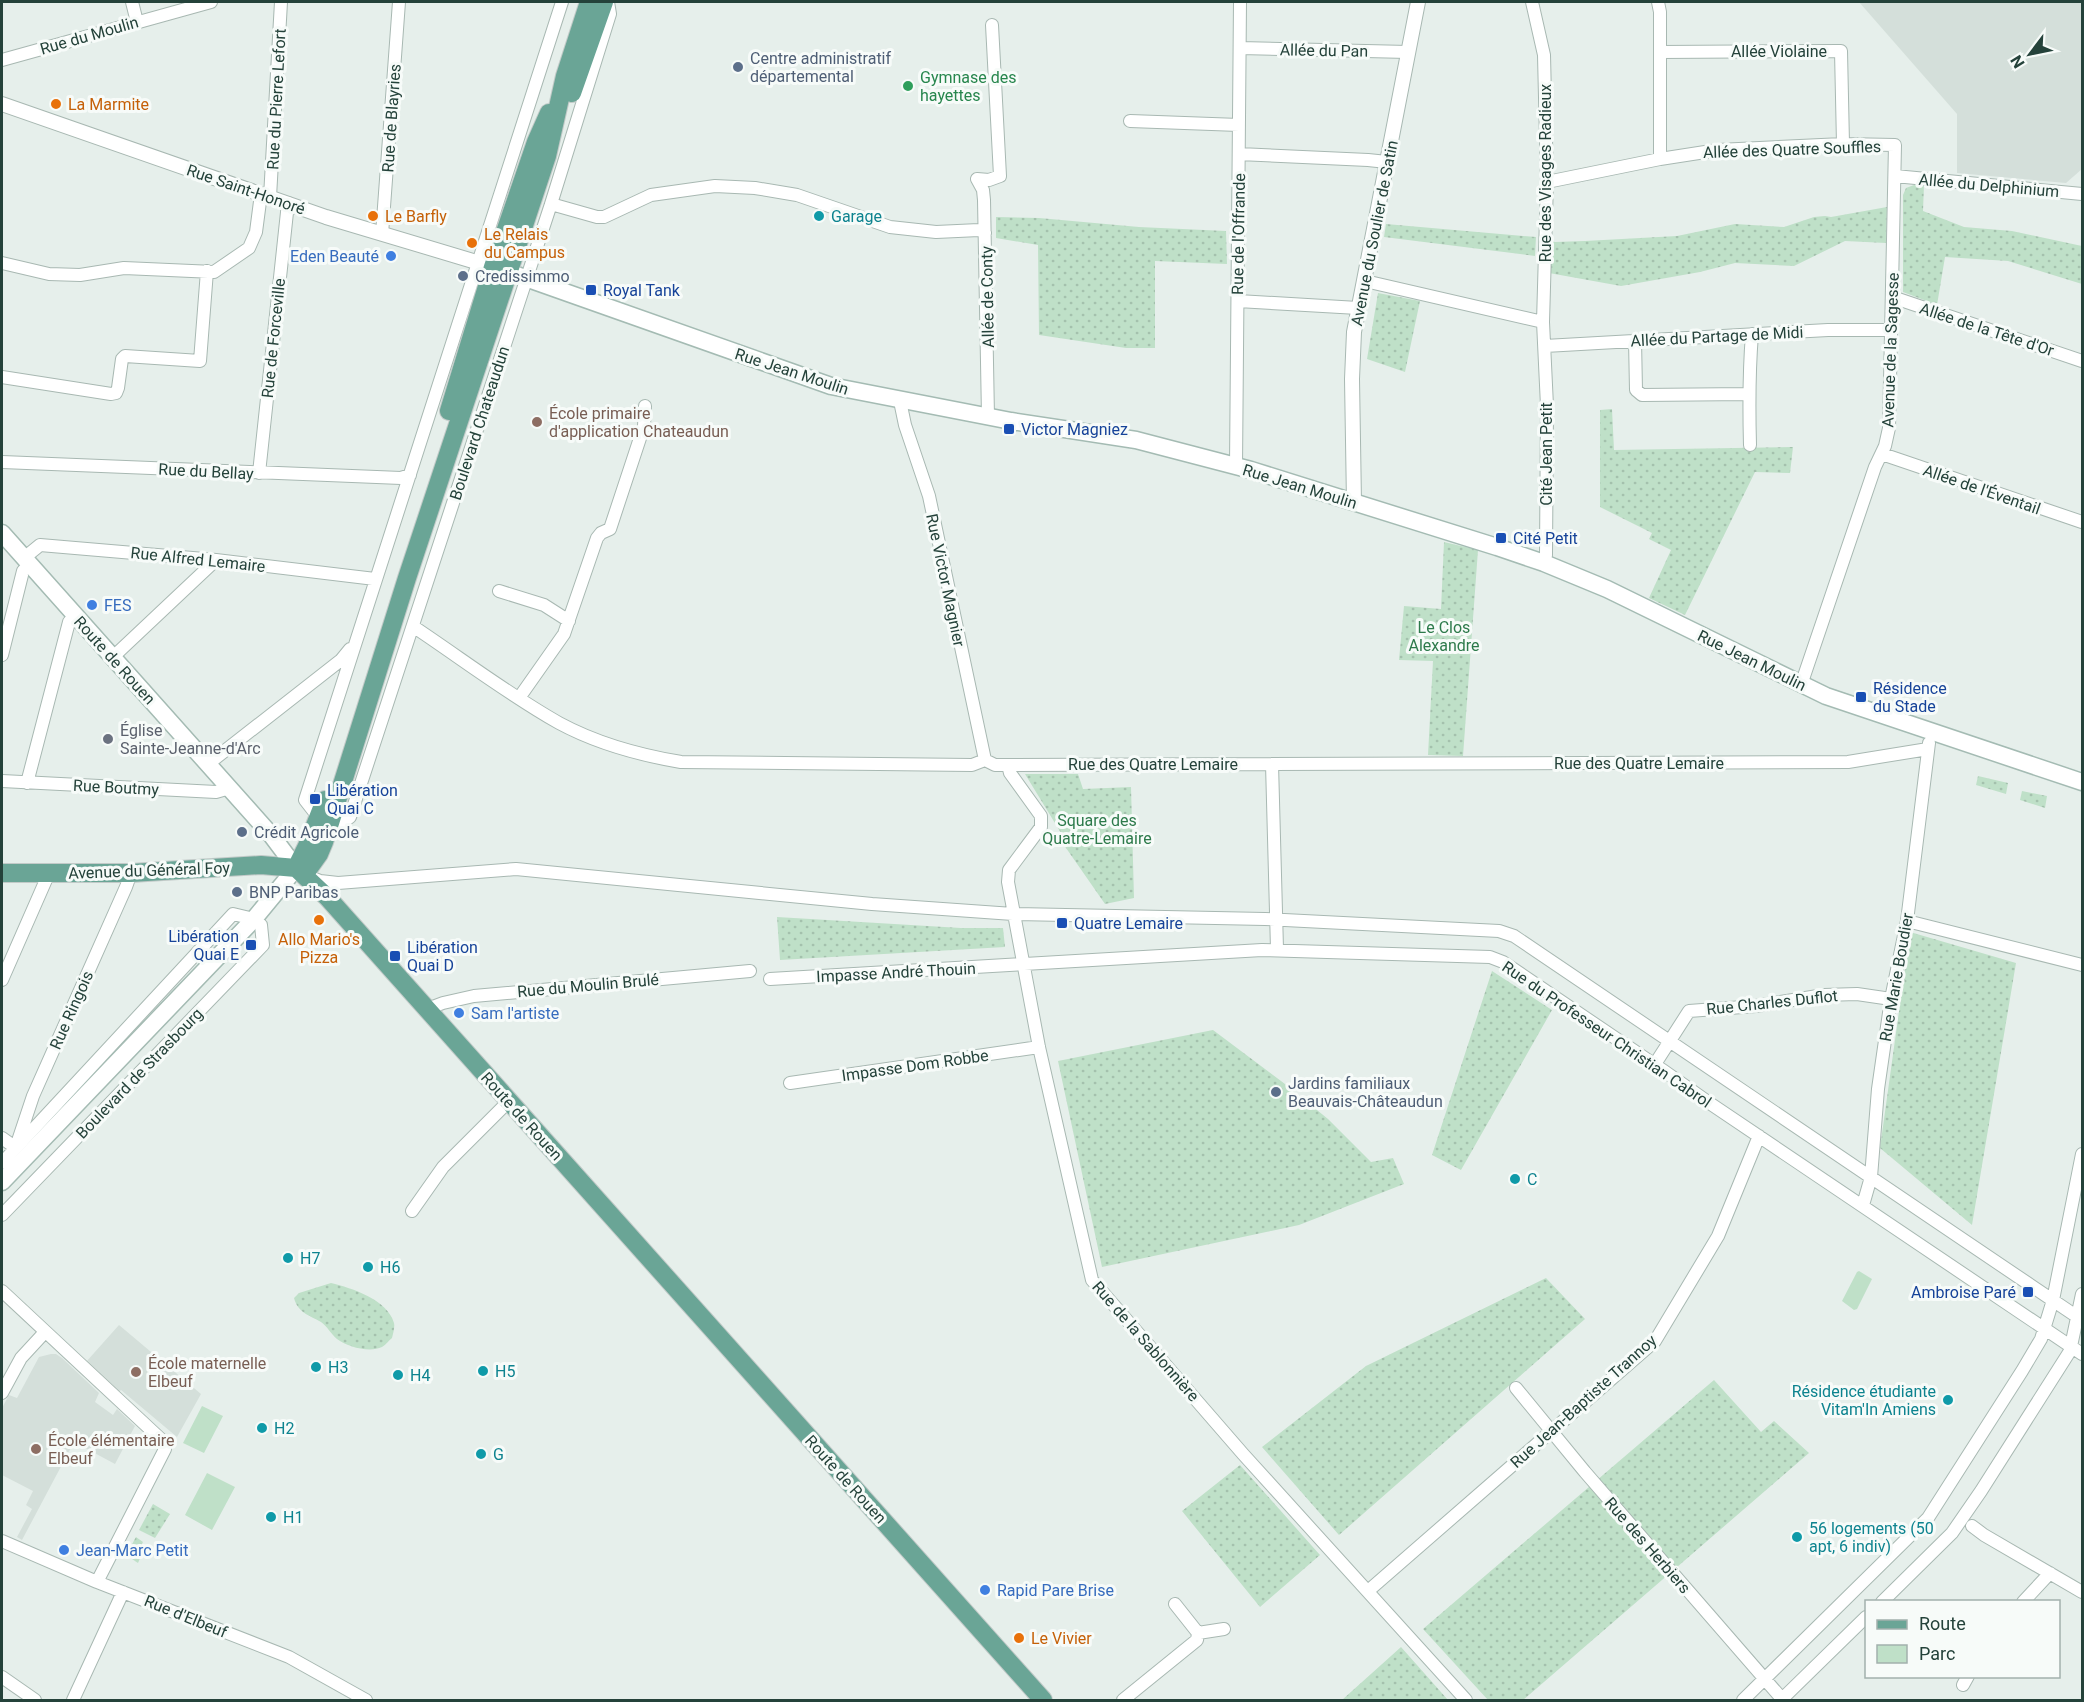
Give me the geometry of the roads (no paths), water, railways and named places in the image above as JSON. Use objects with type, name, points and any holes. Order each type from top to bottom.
[{"type":"main road","points":[[541,149],[577,2]]},
{"type":"main road","name":"Boulevard Chateaudun","points":[[300,871],[319,854],[323,825],[407,578],[494,267],[541,149],[576,81],[589,2]]},
{"type":"main road","points":[[576,81],[606,2]]},
{"type":"main road","name":"Rue Jean Moulin","points":[[494,267],[831,386],[988,417],[1136,440],[1236,466],[1544,563],[1607,589],[1801,685],[1857,707],[2082,782]]},
{"type":"main road","name":"Route de Rouen","points":[[2,532],[230,788],[300,871],[328,898],[1042,1700]]},
{"type":"main road","name":"Avenue du Général Foy","points":[[2,873],[131,873],[261,866],[300,871]]},
{"type":"main road","name":"Boulevard de Strasbourg","points":[[2,1194],[257,922],[300,871]]},
{"type":"main road","name":"Boulevard de Strasbourg","points":[[2,1182],[257,922]]},
{"type":"street","points":[[132,2],[137,22]]},
{"type":"street","name":"Rue du Moulin","points":[[2,60],[211,2]]},
{"type":"street","name":"Rue du Pierre Lefort","points":[[207,272],[214,272],[249,248],[266,195],[281,2]]},
{"type":"street","name":"Rue de Blayries","points":[[382,234],[399,2]]},
{"type":"street","name":"Boulevard Chateaudun","points":[[562,2],[494,267],[410,475],[305,800],[323,825],[350,817],[551,204],[576,81]]},
{"type":"street","name":"Rue de l'Offrande","points":[[1236,466],[1240,2]]},
{"type":"street","name":"Avenue du Soulier de Satin","points":[[1354,503],[1352,379],[1358,308],[1418,2]]},
{"type":"street","name":"Rue des Visages Radieux","points":[[1532,2],[1544,55],[1547,182],[1543,322],[1545,346]]},
{"type":"street","points":[[1658,2],[1660,12],[1660,159]]},
{"type":"street","name":"Allée de Conty","points":[[988,417],[986,233],[983,190],[977,179],[988,180],[1000,176],[993,25]]},
{"type":"street","name":"Allée du Pan","points":[[1240,48],[1408,52]]},
{"type":"street","name":"Allée Violaine","points":[[1660,52],[1841,51],[1843,144]]},
{"type":"street","name":"Rue Saint-Honoré","points":[[2,104],[288,204],[494,267]]},
{"type":"street","points":[[1130,121],[1239,125]]},
{"type":"street","name":"Allée des Quatre Souffles","points":[[1547,182],[1660,159],[1718,150],[1843,144],[1895,146]]},
{"type":"street","name":"Avenue de la Sagesse","points":[[1801,685],[1875,467],[1882,454],[1889,428],[1895,146]]},
{"type":"street","points":[[1239,154],[1387,162]]},
{"type":"street","name":"Allée du Delphinium","points":[[1895,176],[2082,194]]},
{"type":"street","points":[[551,204],[604,217],[651,195],[715,186],[755,188],[797,195],[890,226],[936,232],[979,230],[986,233]]},
{"type":"street","name":"Rue de Forceville","points":[[259,473],[288,204]]},
{"type":"street","points":[[2,263],[49,274],[80,275],[124,268],[207,272],[200,361],[128,354],[122,359],[116,393],[111,394],[2,377]]},
{"type":"street","points":[[1365,281],[1543,322]]},
{"type":"street","name":"Allée de la Tête d'Or","points":[[1892,297],[2082,361]]},
{"type":"street","points":[[1238,301],[1358,308]]},
{"type":"street","name":"Allée du Partage de Midi","points":[[1545,346],[1752,334],[1890,330]]},
{"type":"street","points":[[1750,446],[1748,394],[1751,385],[1752,334]]},
{"type":"street","points":[[1635,340],[1636,390],[1642,395],[1748,394]]},
{"type":"street","name":"Cité Jean Petit","points":[[1544,563],[1546,555],[1545,346]]},
{"type":"street","name":"Rue Victor Magnier","points":[[900,401],[905,425],[929,496],[985,760]]},
{"type":"street","points":[[519,698],[564,634],[597,538],[610,529],[644,426],[645,406]]},
{"type":"street","name":"Allée de l'Éventail","points":[[1882,454],[2082,522]]},
{"type":"street","name":"Rue du Bellay","points":[[2,462],[401,478],[410,475]]},
{"type":"street","name":"Rue Alfred Lemaire","points":[[27,561],[40,545],[216,560],[375,579]]},
{"type":"street","points":[[113,657],[216,560]]},
{"type":"street","points":[[2,655],[27,561]]},
{"type":"street","points":[[499,591],[544,605],[569,621]]},
{"type":"street","points":[[27,783],[69,622],[75,615]]},
{"type":"street","name":"Rue des Quatre Lemaire","points":[[414,627],[560,723],[603,742],[648,756],[681,762],[972,765],[985,760],[995,765],[1848,762],[1928,749]]},
{"type":"street","points":[[208,764],[342,660],[354,643]]},
{"type":"street","name":"Rue Marie Boudier","points":[[1863,1205],[1870,1177],[1878,1089],[1891,999],[1907,921],[1931,730]]},
{"type":"street","points":[[1272,764],[1277,949]]},
{"type":"street","name":"Rue de la Sablonnière","points":[[1008,765],[1010,773],[1041,816],[1041,827],[1009,870],[1008,882],[1039,1047],[1092,1280],[1236,1445],[1466,1701]]},
{"type":"street","name":"Rue Boutmy","points":[[2,781],[216,792],[230,788]]},
{"type":"street","points":[[300,871],[320,881],[338,883],[516,869],[872,904],[1014,914],[1276,920],[1499,931],[1514,936],[2080,1318]]},
{"type":"street","points":[[2,980],[49,873]]},
{"type":"street","name":"Rue Ringois","points":[[16,1148],[30,1103],[131,873]]},
{"type":"street","points":[[2,1163],[233,914],[257,922]]},
{"type":"street","points":[[1907,921],[2082,965]]},
{"type":"street","name":"Boulevard de Strasbourg","points":[[2,1215],[263,945],[257,922]]},
{"type":"street","name":"Rue du Professeur Christian Cabrol","points":[[1022,965],[1277,949],[1490,957],[1503,962],[1655,1064],[2077,1351]]},
{"type":"street","name":"Impasse André Thouin","points":[[770,979],[1022,965]]},
{"type":"street","name":"Rue du Moulin Brulé","points":[[427,1009],[474,996],[750,971]]},
{"type":"street","name":"Rue Charles Duflot","points":[[1655,1064],[1689,1011],[1756,1006],[1824,995],[1857,994],[1891,999]]},
{"type":"street","name":"Impasse Dom Robbe","points":[[790,1083],[1039,1047]]},
{"type":"street","points":[[412,1211],[443,1167],[509,1101]]},
{"type":"street","name":"Rue Jean-Baptiste Trannoy","points":[[1368,1591],[1655,1341],[1718,1236],[1759,1136]]},
{"type":"street","points":[[2,1138],[16,1148]]},
{"type":"street","points":[[1743,1701],[1928,1518],[2022,1371],[2041,1339],[2053,1300],[2082,1154]]},
{"type":"street","points":[[2,1291],[165,1443],[165,1449],[106,1560],[97,1582]]},
{"type":"street","points":[[1884,1600],[1952,1533],[2077,1351],[2082,1294]]},
{"type":"street","points":[[2,1393],[21,1358],[45,1332]]},
{"type":"street","name":"Rue des Herbiers","points":[[1516,1388],[1782,1700]]},
{"type":"street","points":[[1972,1526],[2082,1592]]},
{"type":"street","name":"Rue d'Elbeuf","points":[[2,1541],[97,1582],[289,1657],[366,1701]]},
{"type":"street","points":[[2025,1600],[2050,1573]]},
{"type":"street","points":[[73,1701],[123,1592]]},
{"type":"street","points":[[1123,1701],[1197,1640],[1198,1633],[1175,1604]]},
{"type":"street","points":[[1782,1700],[1865,1618]]},
{"type":"street","points":[[1198,1633],[1224,1629]]},
{"type":"street","points":[[2,1677],[35,1701]]},
{"type":"place","name":"Centre administratif départemental","points":[[738,67]]},
{"type":"place","name":"Gymnase des hayettes","points":[[908,86]]},
{"type":"place","name":"La Marmite","points":[[56,104]]},
{"type":"place","name":"Le Barfly","points":[[373,216]]},
{"type":"place","name":"Garage","points":[[819,216]]},
{"type":"place","name":"Le Relais du Campus","points":[[472,243]]},
{"type":"place","name":"Eden Beauté","points":[[391,256]]},
{"type":"place","name":"Credissimmo","points":[[463,276]]},
{"type":"place","name":"Royal Tank","points":[[591,290]]},
{"type":"place","name":"École primaire d'application Chateaudun","points":[[537,422]]},
{"type":"place","name":"Victor Magniez","points":[[1009,429]]},
{"type":"place","name":"Cité Petit","points":[[1501,538]]},
{"type":"place","name":"FES","points":[[92,605]]},
{"type":"place","name":"Résidence du Stade","points":[[1861,697]]},
{"type":"place","name":"Église Sainte-Jeanne-d'Arc","points":[[108,739]]},
{"type":"place","name":"Libération Quai C","points":[[315,799]]},
{"type":"place","name":"Crédit Agricole","points":[[242,832]]},
{"type":"place","name":"BNP Paribas","points":[[237,892]]},
{"type":"place","name":"Allo Mario's Pizza","points":[[319,920]]},
{"type":"place","name":"Quatre Lemaire","points":[[1062,923]]},
{"type":"place","name":"Libération Quai E","points":[[251,945]]},
{"type":"place","name":"Libération Quai D","points":[[395,956]]},
{"type":"place","name":"Sam l'artiste","points":[[459,1013]]},
{"type":"place","name":"Jardins familiaux Beauvais-Châteaudun","points":[[1276,1092]]},
{"type":"place","name":"C","points":[[1515,1179]]},
{"type":"place","name":"H7","points":[[288,1258]]},
{"type":"place","name":"H6","points":[[368,1267]]},
{"type":"place","name":"Ambroise Paré","points":[[2028,1292]]},
{"type":"place","name":"H3","points":[[316,1367]]},
{"type":"place","name":"H5","points":[[483,1371]]},
{"type":"place","name":"École maternelle Elbeuf","points":[[136,1372]]},
{"type":"place","name":"H4","points":[[398,1375]]},
{"type":"place","name":"Résidence étudiante Vitam'In Amiens","points":[[1948,1400]]},
{"type":"place","name":"H2","points":[[262,1428]]},
{"type":"place","name":"École élémentaire Elbeuf","points":[[36,1449]]},
{"type":"place","name":"G","points":[[481,1454]]},
{"type":"place","name":"H1","points":[[271,1517]]},
{"type":"place","name":"56 logements (50 apt, 6 indiv)","points":[[1797,1537]]},
{"type":"place","name":"Jean-Marc Petit","points":[[64,1550]]},
{"type":"place","name":"Rapid Pare Brise","points":[[985,1590]]},
{"type":"place","name":"Le Vivier","points":[[1019,1638]]},
{"type":"park label","name":"Le Clos Alexandre","points":[[1444,636]]},
{"type":"park label","name":"Square des Quatre-Lemaire","points":[[1097,829]]}]
